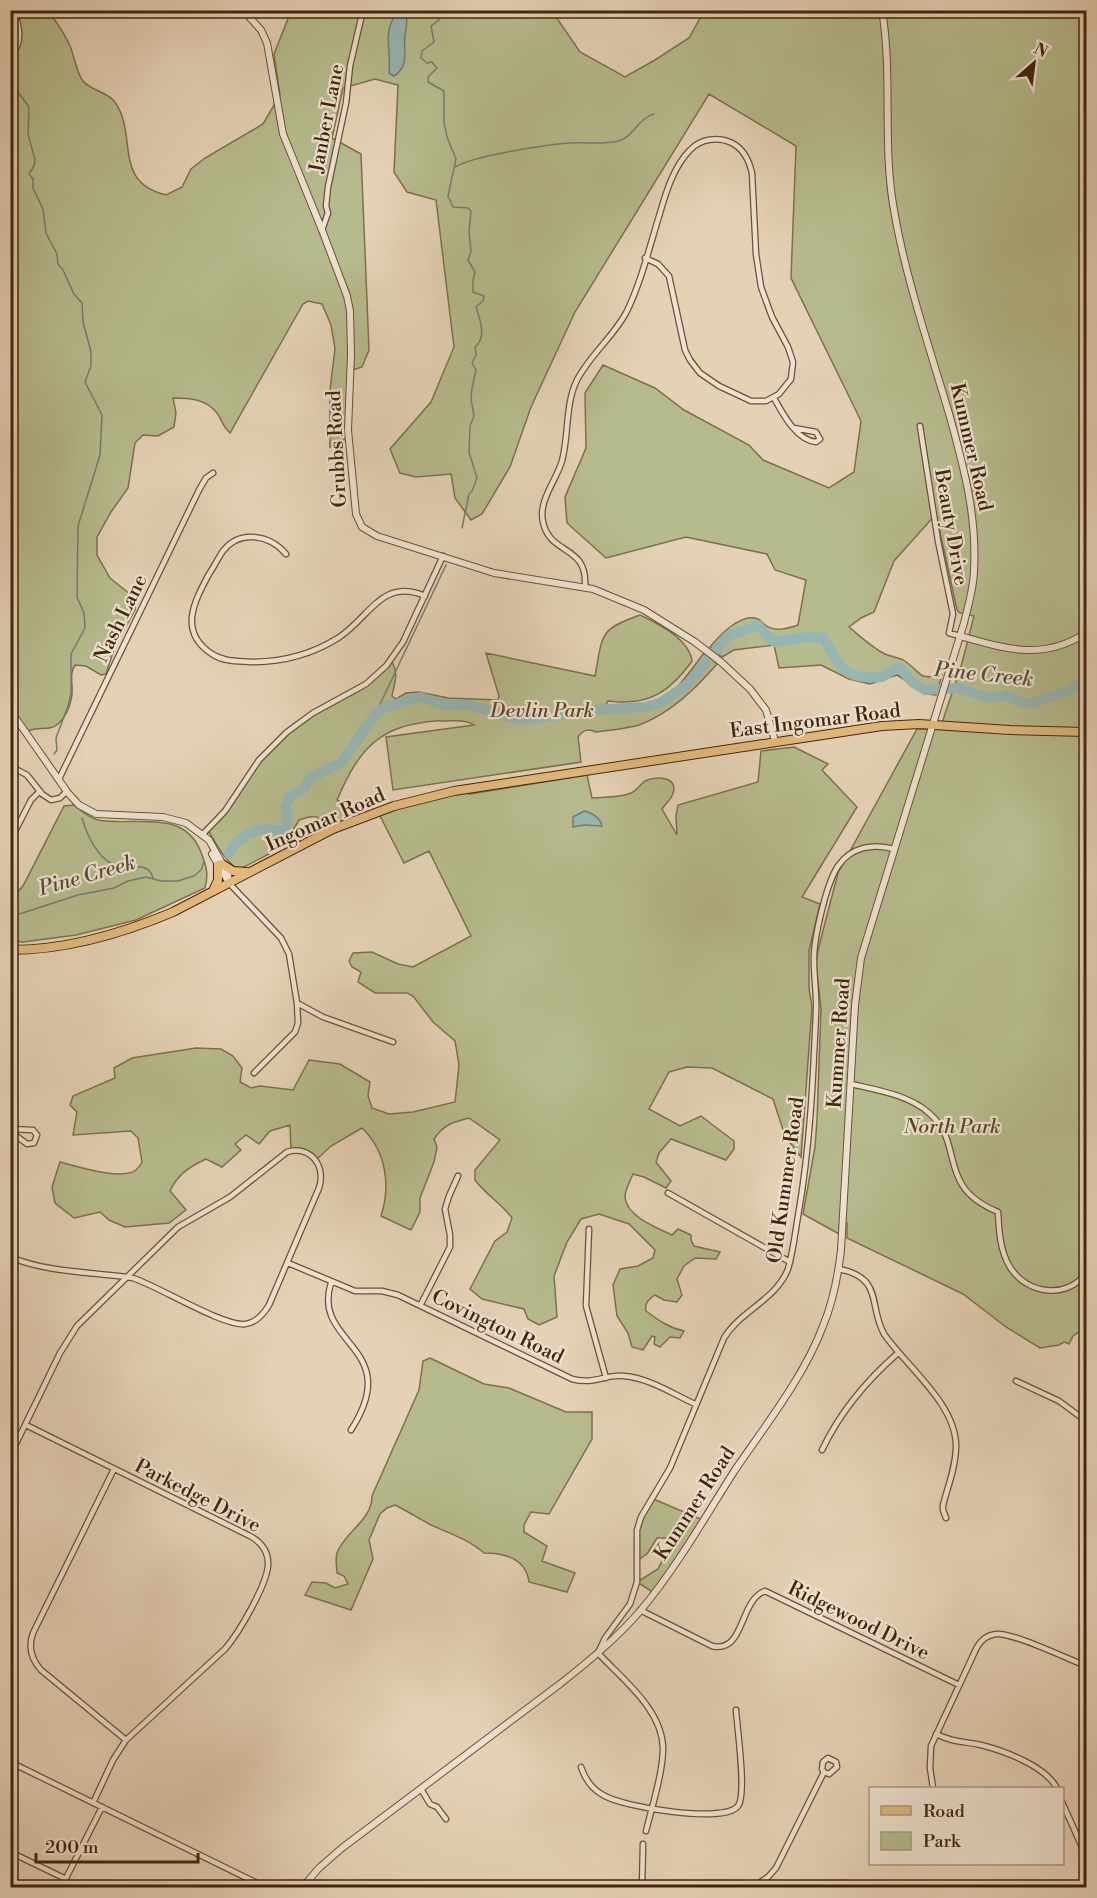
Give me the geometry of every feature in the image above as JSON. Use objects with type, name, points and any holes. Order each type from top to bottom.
[{"type":"main road","name":"East Ingomar Road","points":[[702,752],[882,726],[933,725]]},
{"type":"main road","points":[[933,725],[1086,732]]},
{"type":"main road","name":"Ingomar Road","points":[[10,950],[62,946],[110,936],[173,912],[333,829],[428,796],[702,752]]},
{"type":"main road","points":[[212,892],[218,880],[220,864],[232,871],[249,872]]},
{"type":"street","points":[[10,59],[18,46],[20,34],[14,10]]},
{"type":"street","name":"Grubbs Road","points":[[243,10],[261,30],[267,43],[272,61],[281,125],[294,164],[343,284],[350,311],[352,328],[348,430],[357,519],[362,527],[377,536],[500,575],[585,587],[644,610],[684,634],[719,660],[761,702],[768,714],[775,741]]},
{"type":"street","name":"Janber Lane","points":[[322,230],[328,213],[326,206],[328,187],[346,103],[350,66],[363,10]]},
{"type":"street","name":"Kummer Road","points":[[302,1887],[328,1859],[598,1653],[640,1610],[675,1563],[809,1356],[826,1319],[839,1269],[855,1005],[861,958],[960,636],[975,572],[972,505],[967,481],[906,266],[894,212],[887,156],[888,55],[882,10]]},
{"type":"street","points":[[585,587],[584,571],[579,560],[555,543],[548,535],[543,523],[543,507],[562,459],[575,384],[623,320],[631,303],[645,258],[669,186],[687,154],[697,145],[711,140],[727,141],[740,148],[748,159],[752,173],[756,254],[761,287],[793,362],[789,382],[783,390],[774,398],[758,402],[747,400],[713,382],[696,369],[685,350],[669,276],[662,266],[645,258]]},
{"type":"street","points":[[774,398],[785,418],[794,428],[811,442],[819,439],[816,432],[794,428]]},
{"type":"street","name":"Beauty Drive","points":[[920,426],[938,541],[953,614],[949,633],[960,636]]},
{"type":"street","name":"Nash Lane","points":[[58,779],[199,490],[207,477],[213,473]]},
{"type":"street","points":[[286,554],[275,543],[255,537],[240,539],[223,550],[197,596],[192,612],[195,634],[201,645],[210,653],[222,659],[238,662],[272,661],[297,657],[319,649],[344,634],[388,594],[408,591],[425,596]]},
{"type":"street","points":[[201,835],[225,811],[259,760],[287,732],[305,717],[358,690],[380,672],[400,647],[444,556]]},
{"type":"street","points":[[960,636],[1011,649],[1036,651],[1058,647],[1086,633]]},
{"type":"street","points":[[10,710],[58,779],[80,805],[96,814],[170,818],[186,823],[209,840],[220,864],[228,874],[229,883],[281,938],[289,954],[298,1023],[295,1032],[254,1073]]},
{"type":"street","points":[[10,766],[30,778],[40,792],[51,800],[60,798],[67,791]]},
{"type":"street","points":[[10,841],[31,800],[40,792]]},
{"type":"street","points":[[10,821],[19,825]]},
{"type":"street","name":"Old Kummer Road","points":[[598,1653],[605,1638],[630,1604],[638,1574],[639,1522],[670,1468],[727,1332],[776,1289],[785,1277],[790,1262],[803,1186],[812,1112],[817,1005],[814,952],[829,884],[838,865],[851,853],[872,846],[894,849]]},
{"type":"street","points":[[297,1003],[323,1017],[393,1042]]},
{"type":"street","points":[[851,1084],[920,1105],[934,1118],[942,1130],[962,1186],[975,1201],[998,1212],[1001,1244],[1005,1257],[1012,1271],[1022,1280],[1037,1289],[1056,1290],[1075,1285],[1086,1274]]},
{"type":"street","points":[[10,1130],[33,1130],[36,1136],[34,1143],[27,1144],[10,1130]]},
{"type":"street","points":[[10,1257],[53,1269],[126,1276],[234,1323],[246,1324],[256,1320],[265,1312],[288,1263],[319,1188],[322,1177],[319,1164],[313,1156],[295,1150],[284,1153],[224,1201],[181,1224],[126,1276],[72,1332],[10,1456]]},
{"type":"street","points":[[421,1304],[450,1247],[446,1209],[448,1196],[458,1176]]},
{"type":"street","points":[[668,1193],[790,1262]]},
{"type":"street","points":[[589,1229],[585,1306],[606,1378]]},
{"type":"street","name":"Covington Road","points":[[288,1263],[331,1283],[355,1291],[387,1292],[421,1304],[572,1379],[589,1382],[621,1375],[636,1378],[695,1404]]},
{"type":"street","points":[[839,1269],[854,1274],[867,1283],[875,1297],[879,1326],[898,1353],[942,1405],[954,1433],[954,1459],[943,1510],[946,1518]]},
{"type":"street","points":[[331,1283],[328,1297],[330,1314],[362,1359],[368,1376],[366,1404],[351,1430]]},
{"type":"street","points":[[822,1450],[835,1424],[853,1398],[898,1353]]},
{"type":"street","points":[[1016,1381],[1059,1401],[1086,1421]]},
{"type":"street","name":"Parkedge Drive","points":[[26,1425],[254,1538],[265,1550],[268,1566],[264,1580],[231,1642],[126,1740],[113,1760],[93,1803]]},
{"type":"street","points":[[114,1468],[33,1633],[30,1649],[34,1661],[41,1670],[126,1740]]},
{"type":"street","name":"Ridgewood Drive","points":[[640,1610],[717,1648],[732,1642],[753,1600],[765,1591],[958,1685]]},
{"type":"street","points":[[933,1787],[931,1746],[958,1685],[980,1643],[994,1634],[1009,1635],[1086,1666]]},
{"type":"street","points":[[598,1653],[646,1705],[658,1724],[663,1751],[646,1831]]},
{"type":"street","points":[[581,1767],[586,1779],[610,1799],[651,1809],[686,1814],[736,1809],[740,1802],[742,1786],[736,1710]]},
{"type":"street","points":[[936,1734],[954,1742],[985,1746],[1035,1766],[1049,1776],[1056,1787]]},
{"type":"street","points":[[10,1762],[267,1887]]},
{"type":"street","points":[[751,1887],[768,1877],[776,1868],[824,1772]]},
{"type":"street","points":[[420,1789],[430,1804],[437,1807],[446,1819]]},
{"type":"street","points":[[1064,1806],[1086,1856]]},
{"type":"street","points":[[61,1887],[102,1808]]},
{"type":"street","points":[[642,1887],[643,1844]]},
{"type":"street","points":[[10,1852],[66,1879]]},
{"type":"green space","name":"North Park","points":[[10,11],[49,11],[68,42],[83,81],[111,98],[121,114],[132,168],[138,179],[149,189],[166,195],[182,187],[191,169],[205,158],[263,124],[280,95],[274,54],[291,11],[552,11],[580,52],[625,77],[689,38],[704,11],[1086,11],[1086,1327],[1073,1336],[1069,1344],[1064,1342],[1040,1348],[1006,1327],[963,1294],[847,1238],[847,1223],[840,1219],[839,1234],[803,1214],[815,1147],[817,1120],[821,1009],[816,963],[838,873],[917,729],[940,729],[962,663],[974,616],[960,613],[957,610],[936,514],[894,561],[874,612],[849,627],[874,647],[905,661],[921,675],[928,677],[942,675],[936,695],[919,691],[897,675],[870,684],[849,679],[821,665],[779,668],[774,645],[734,650],[722,657],[710,647],[731,626],[745,619],[758,619],[765,625],[777,629],[798,625],[806,580],[775,570],[767,554],[686,537],[606,558],[567,523],[565,497],[586,448],[585,393],[603,365],[655,388],[684,410],[749,445],[763,460],[829,488],[854,472],[861,421],[791,278],[796,146],[709,94],[575,312],[531,407],[510,467],[482,514],[471,520],[455,498],[451,474],[416,477],[400,473],[390,449],[431,402],[454,347],[436,200],[407,192],[394,172],[398,85],[375,79],[343,88],[332,138],[361,154],[369,350],[362,367],[350,371],[348,438],[330,447],[330,390],[335,349],[331,325],[322,304],[308,301],[303,304],[230,433],[213,408],[191,399],[173,398],[176,413],[174,427],[158,436],[143,435],[135,443],[128,488],[97,537],[97,555],[110,578],[131,595],[135,603],[135,610],[115,646],[106,674],[101,675],[86,666],[75,665],[72,673],[72,698],[64,717],[54,726],[26,732],[10,710]]},
{"type":"green space","name":"Devlin Park","points":[[640,615],[679,639],[690,653],[692,661],[675,681],[656,695],[635,701],[608,701],[605,706],[633,708],[656,703],[674,690],[704,653],[717,664],[682,699],[651,720],[629,728],[596,732],[586,730],[578,737],[581,762],[393,790],[386,737],[474,725],[458,721],[414,724],[386,734],[375,742],[365,751],[350,773],[337,800],[360,813],[361,818],[325,832],[319,819],[314,816],[299,820],[292,832],[272,841],[269,854],[240,869],[226,858],[208,830],[221,816],[248,774],[300,721],[358,690],[391,660],[396,674],[392,696],[396,699],[406,693],[419,692],[448,698],[498,700],[499,696],[486,653],[595,676],[605,635],[616,625]]},
{"type":"green space","points":[[794,747],[828,764],[822,770],[857,807],[802,897],[820,904],[809,951],[809,989],[812,1007],[801,1157],[785,1136],[773,1099],[712,1068],[687,1067],[669,1072],[649,1109],[680,1126],[701,1116],[734,1141],[734,1149],[726,1160],[671,1139],[659,1153],[656,1162],[671,1181],[666,1188],[633,1174],[626,1191],[627,1204],[636,1216],[672,1235],[678,1229],[691,1235],[694,1246],[720,1252],[716,1259],[695,1258],[684,1266],[677,1279],[682,1295],[677,1302],[664,1300],[655,1295],[646,1303],[646,1311],[650,1314],[669,1326],[684,1331],[680,1338],[670,1337],[660,1347],[654,1344],[655,1337],[652,1336],[643,1350],[632,1347],[628,1333],[617,1316],[613,1285],[620,1269],[638,1266],[653,1258],[655,1250],[629,1224],[599,1214],[581,1219],[567,1242],[554,1276],[557,1317],[539,1325],[528,1319],[524,1309],[482,1299],[470,1289],[495,1241],[507,1232],[512,1218],[475,1180],[475,1170],[500,1140],[469,1118],[449,1125],[441,1130],[434,1139],[437,1147],[434,1162],[420,1198],[420,1212],[411,1230],[381,1216],[386,1192],[384,1169],[376,1147],[362,1128],[331,1146],[316,1160],[313,1156],[291,1150],[290,1125],[270,1131],[259,1144],[246,1135],[235,1144],[241,1150],[222,1167],[206,1159],[180,1176],[170,1191],[186,1210],[169,1223],[125,1227],[109,1220],[100,1212],[74,1218],[55,1203],[52,1187],[60,1162],[99,1172],[120,1174],[136,1170],[142,1162],[138,1138],[131,1131],[73,1135],[77,1112],[70,1105],[73,1096],[115,1078],[114,1068],[132,1058],[196,1048],[221,1049],[233,1056],[242,1068],[240,1082],[251,1088],[260,1086],[293,1090],[309,1060],[340,1064],[370,1082],[368,1096],[372,1108],[389,1114],[413,1112],[455,1102],[459,1065],[455,1041],[433,1022],[413,996],[407,993],[375,993],[358,982],[361,972],[352,967],[349,961],[353,953],[372,952],[398,964],[413,967],[471,936],[429,851],[404,863],[378,812],[470,788],[469,794],[587,775],[592,798],[617,797],[633,792],[645,781],[659,778],[669,780],[674,787],[671,797],[662,809],[677,835],[678,805],[758,782],[761,751]]},
{"type":"green space","points":[[74,805],[88,816],[98,820],[156,822],[182,829],[193,838],[201,852],[207,878],[205,888],[136,920],[76,935],[23,942],[11,941],[11,900],[23,886],[64,806]]},
{"type":"green space","points":[[430,1358],[484,1384],[509,1388],[566,1412],[592,1412],[592,1439],[549,1514],[531,1512],[524,1525],[524,1532],[547,1546],[542,1561],[575,1573],[567,1592],[529,1582],[524,1567],[513,1558],[484,1553],[465,1540],[395,1505],[380,1514],[369,1540],[373,1559],[351,1610],[305,1595],[312,1582],[326,1583],[335,1588],[348,1584],[344,1576],[337,1573],[337,1553],[346,1538],[368,1512],[372,1496],[419,1390],[423,1361]]},
{"type":"green space","points":[[651,1498],[703,1520],[654,1593],[637,1582],[658,1569],[672,1541],[667,1538],[657,1538],[647,1554],[638,1560],[637,1530]]},
{"type":"water","points":[[398,13],[406,15],[407,18],[405,57],[402,67],[394,76],[389,73],[388,34],[393,19]]},
{"type":"water","points":[[584,811],[595,816],[602,826],[573,827],[573,817]]},
{"type":"waterway","points":[[434,10],[439,20],[431,26],[434,42],[422,51],[421,58],[427,63],[432,62],[437,68],[428,77],[428,82],[444,91],[444,122],[456,159],[448,196],[453,207],[468,208],[471,211],[469,232],[471,251],[468,260],[475,272],[473,292],[484,296],[483,301],[476,307],[482,334],[475,347],[476,355],[472,363],[476,370],[471,399],[474,416],[470,426],[469,452],[477,478],[469,494],[462,528]]},
{"type":"waterway","points":[[10,81],[29,107],[28,134],[35,160],[29,174],[33,179],[33,188],[43,209],[46,233],[57,254],[58,264],[74,294],[82,303],[83,322],[91,352],[91,366],[85,382],[102,415],[100,455],[78,526],[77,597],[84,613],[85,628],[71,654],[71,693],[56,738],[57,750],[54,754]]},
{"type":"waterway","points":[[455,167],[478,159],[530,148],[618,141],[628,136],[644,119],[654,114]]},
{"type":"waterway","points":[[374,717],[446,565]]},
{"type":"waterway","name":"Pine Creek","points":[[229,854],[238,842],[250,833],[284,829],[288,818],[285,807],[289,798],[304,788],[311,777],[341,763],[372,719],[383,708],[420,697],[446,705],[468,705],[512,718],[530,720],[591,710],[646,707],[660,703],[688,684],[728,636],[758,625],[775,642],[810,637],[823,638],[839,665],[850,674],[882,677],[899,667],[912,682],[925,690],[957,688],[985,697],[1007,696],[1022,703],[1032,703],[1068,691],[1086,680]]},
{"type":"waterway","points":[[82,818],[93,844],[106,860],[118,866],[142,867],[150,872],[153,878]]},
{"type":"waterway","name":"Pine Creek","points":[[10,917],[78,895],[114,888],[128,881],[146,877],[161,881],[178,881],[194,876],[201,870],[204,862]]}]
